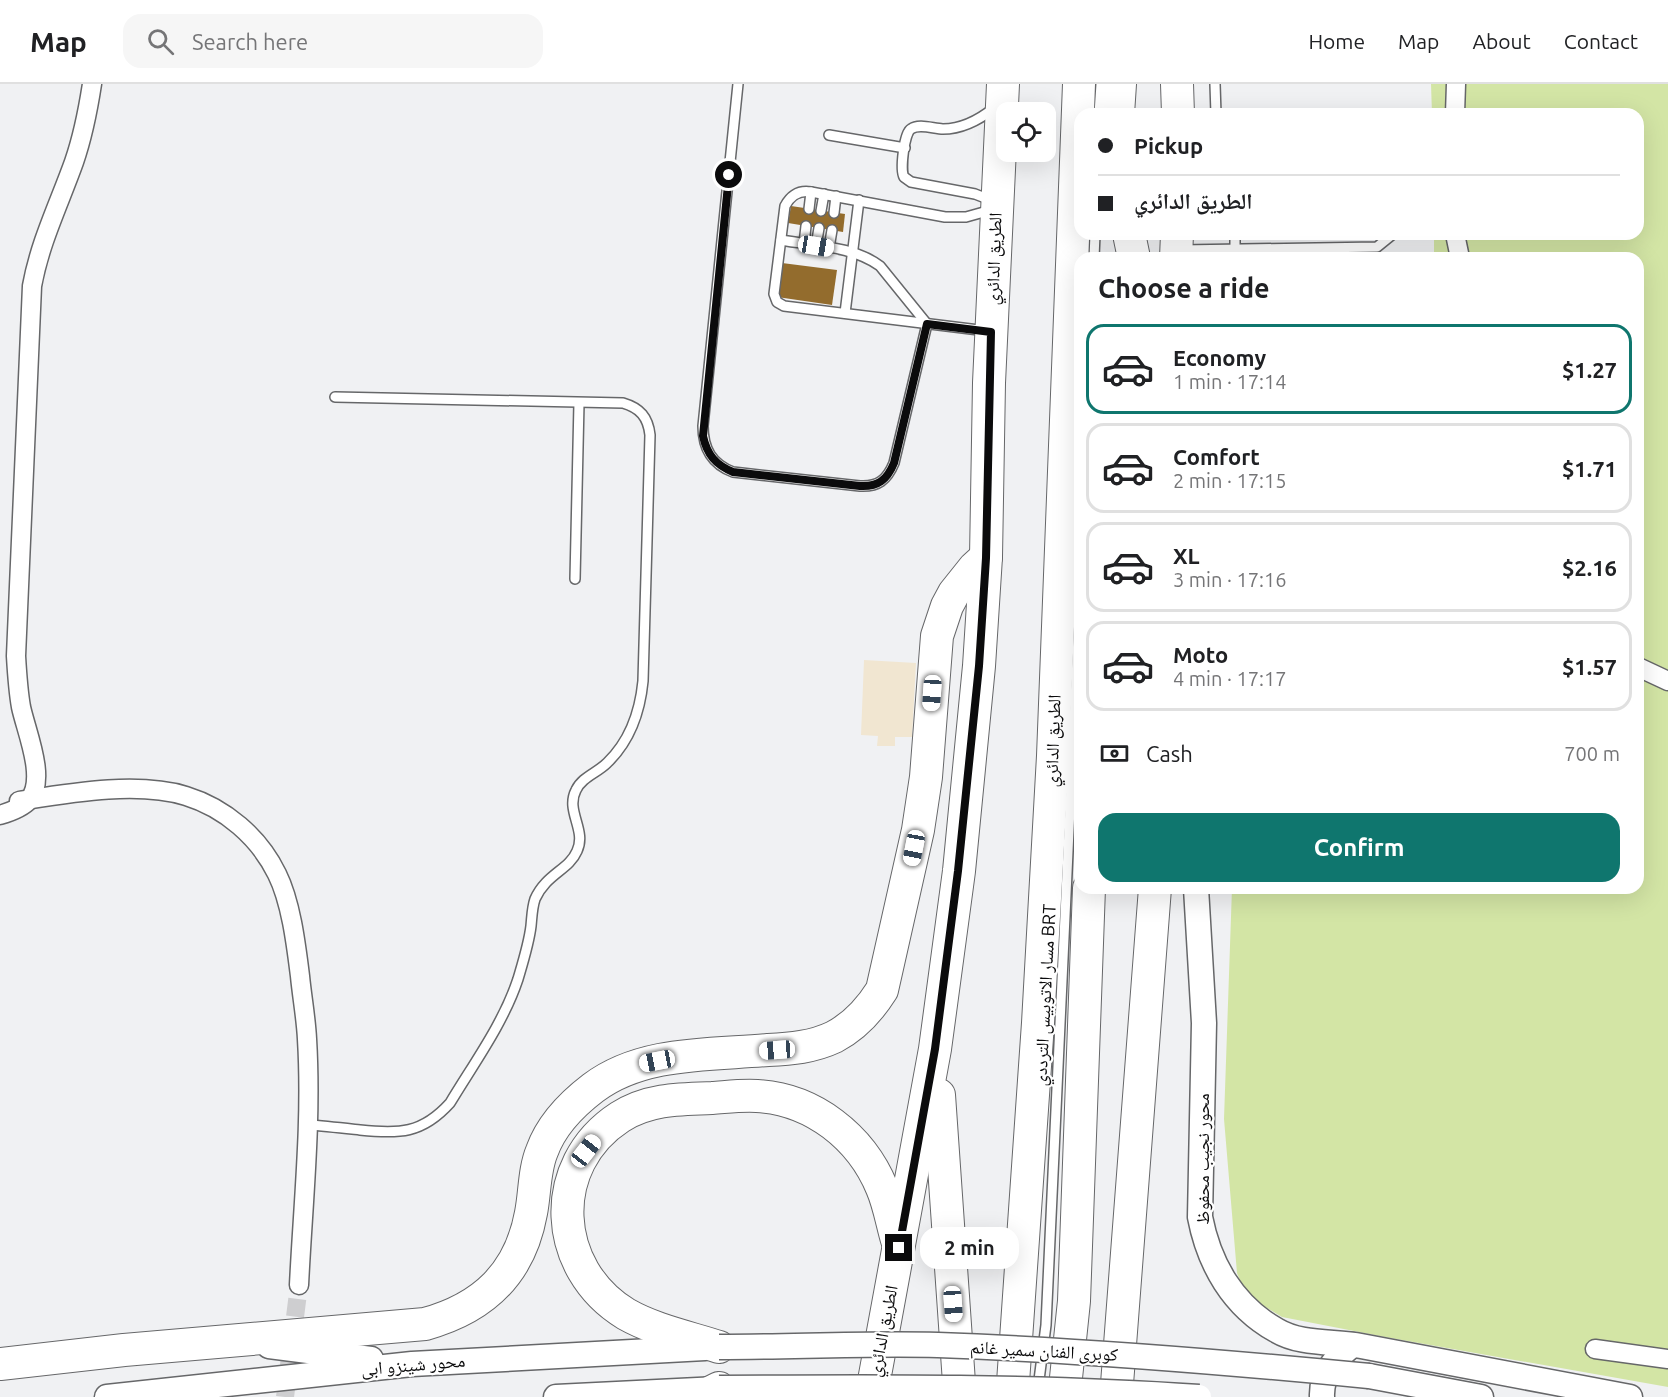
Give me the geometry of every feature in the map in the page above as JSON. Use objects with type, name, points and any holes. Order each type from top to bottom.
[{"type":"highway","name":"الطريق الدائري","points":[[1078,108],[1079,84]]},
{"type":"highway","points":[[1118,108],[1119,84]]},
{"type":"highway","points":[[1178,84],[1178,108]]},
{"type":"highway","name":"الطريق الدائري","points":[[871,1397],[935,1049],[960,860],[979,666],[986,558],[991,332],[1002,92]]},
{"type":"highway","name":"الطريق الدائري","points":[[1012,1397],[1038,1023],[1053,756],[1074,213]]},
{"type":"highway","points":[[0,1364],[425,1324],[448,1318],[469,1307],[488,1293],[504,1277],[517,1257],[526,1235],[541,1151],[567,1112],[594,1087],[618,1073],[644,1063],[671,1058],[810,1046],[843,1031],[865,1013],[882,990],[918,830],[926,777],[935,651],[939,628],[954,593],[986,558]]},
{"type":"highway","points":[[1064,1397],[1074,1301],[1089,894]]},
{"type":"highway","points":[[1116,1397],[1155,894]]},
{"type":"highway","points":[[935,1049],[960,1397]]},
{"type":"highway","points":[[719,1347],[652,1326],[625,1313],[594,1288],[582,1272],[570,1242],[567,1211],[572,1179],[578,1165],[596,1138],[620,1117],[664,1100],[756,1096],[792,1103],[826,1119],[854,1143],[875,1173],[883,1190],[899,1248]]},
{"type":"main road","name":"محور نجيب محفوظ","points":[[1196,894],[1204,1023],[1200,1216],[1209,1251],[1225,1282],[1242,1303],[1262,1321],[1293,1338],[1352,1345],[1630,1397]]},
{"type":"main road","points":[[227,1341],[412,1364]]},
{"type":"main road","name":"كوبرى الفنان سمير غانم","points":[[719,1347],[936,1345],[1022,1349],[1174,1359],[1369,1376],[1481,1397]]},
{"type":"main road","points":[[1322,1397],[1324,1378],[1329,1367],[1352,1345]]},
{"type":"main road","name":"محور شينزو ابى","points":[[107,1397],[412,1364],[719,1347]]},
{"type":"main road","name":"كوبرى الفنان سمير غانم","points":[[710,1393],[913,1386],[1021,1388],[1199,1397]]},
{"type":"main road","points":[[556,1397],[710,1393]]},
{"type":"street","points":[[0,815],[17,809],[30,800],[35,780],[35,759],[21,704],[16,656],[32,286],[40,249],[83,132],[92,84]]},
{"type":"street","points":[[1455,108],[1456,84]]},
{"type":"street","points":[[1644,670],[1668,681]]},
{"type":"street","points":[[0,804],[130,788],[171,792],[220,811],[248,833],[270,861],[283,888],[297,949],[307,1039],[308,1125],[299,1285]]},
{"type":"street","points":[[1594,1349],[1668,1359]]},
{"type":"lane","points":[[738,84],[703,436],[709,455],[724,469],[733,472],[871,487],[882,482],[890,474],[894,463],[927,324]]},
{"type":"lane","points":[[1099,108],[1101,84]]},
{"type":"lane","points":[[1215,84],[1216,108]]},
{"type":"lane","points":[[996,205],[975,194],[907,180],[902,170],[907,135],[913,127],[945,129],[958,127],[982,117],[1002,92]]},
{"type":"lane","points":[[830,135],[905,148]]},
{"type":"lane","points":[[991,332],[784,306],[777,302],[774,294],[785,206],[800,192],[824,194],[956,218],[976,215],[996,205]]},
{"type":"lane","points":[[809,209],[811,192]]},
{"type":"lane","points":[[821,211],[824,194]]},
{"type":"lane","points":[[834,213],[836,196]]},
{"type":"lane","points":[[845,314],[859,200]]},
{"type":"lane","points":[[804,244],[806,226]]},
{"type":"lane","points":[[816,246],[819,228]]},
{"type":"lane","points":[[829,248],[832,230]]},
{"type":"lane","points":[[781,240],[853,252],[864,256],[880,266],[927,324]]},
{"type":"lane","points":[[1235,240],[1235,249]]},
{"type":"lane","points":[[1178,242],[1235,249],[1377,247],[1386,240]]},
{"type":"lane","points":[[308,1125],[389,1133],[403,1132],[429,1122],[450,1103],[511,998],[526,950],[532,908],[540,890],[546,881],[568,863],[577,851],[580,835],[573,805],[576,790],[580,783],[607,763],[619,749],[637,717],[643,681],[650,435],[649,423],[643,413],[634,406],[622,403],[335,397]]},
{"type":"lane","points":[[575,579],[579,403]]},
{"type":"lane","name":"مسار الاتوبيس الترددي BRT","points":[[1037,1397],[1046,1325],[1074,722]]},
{"type":"shaded area","points":[[864,660],[916,663],[912,737],[895,737],[895,746],[877,746],[878,736],[861,735]]},
{"type":"green space","points":[[1431,84],[1668,84],[1668,1387],[1282,1317],[1246,1295],[1237,1273],[1224,1119],[1232,894],[1644,894],[1644,252],[1434,252],[1434,240],[1644,240],[1644,108],[1432,108]]},
{"type":"building","points":[[791,206],[845,214],[843,232],[788,223]]},
{"type":"building","points":[[782,263],[837,270],[832,305],[777,297]]},
{"type":"tunnel","points":[[285,1397],[299,1285]]},
{"type":"route","points":[[729,175],[703,436],[709,455],[724,469],[733,472],[871,487],[882,482],[890,474],[894,463],[927,324],[991,332],[986,558],[979,666],[958,871],[935,1049],[899,1248]]}]
